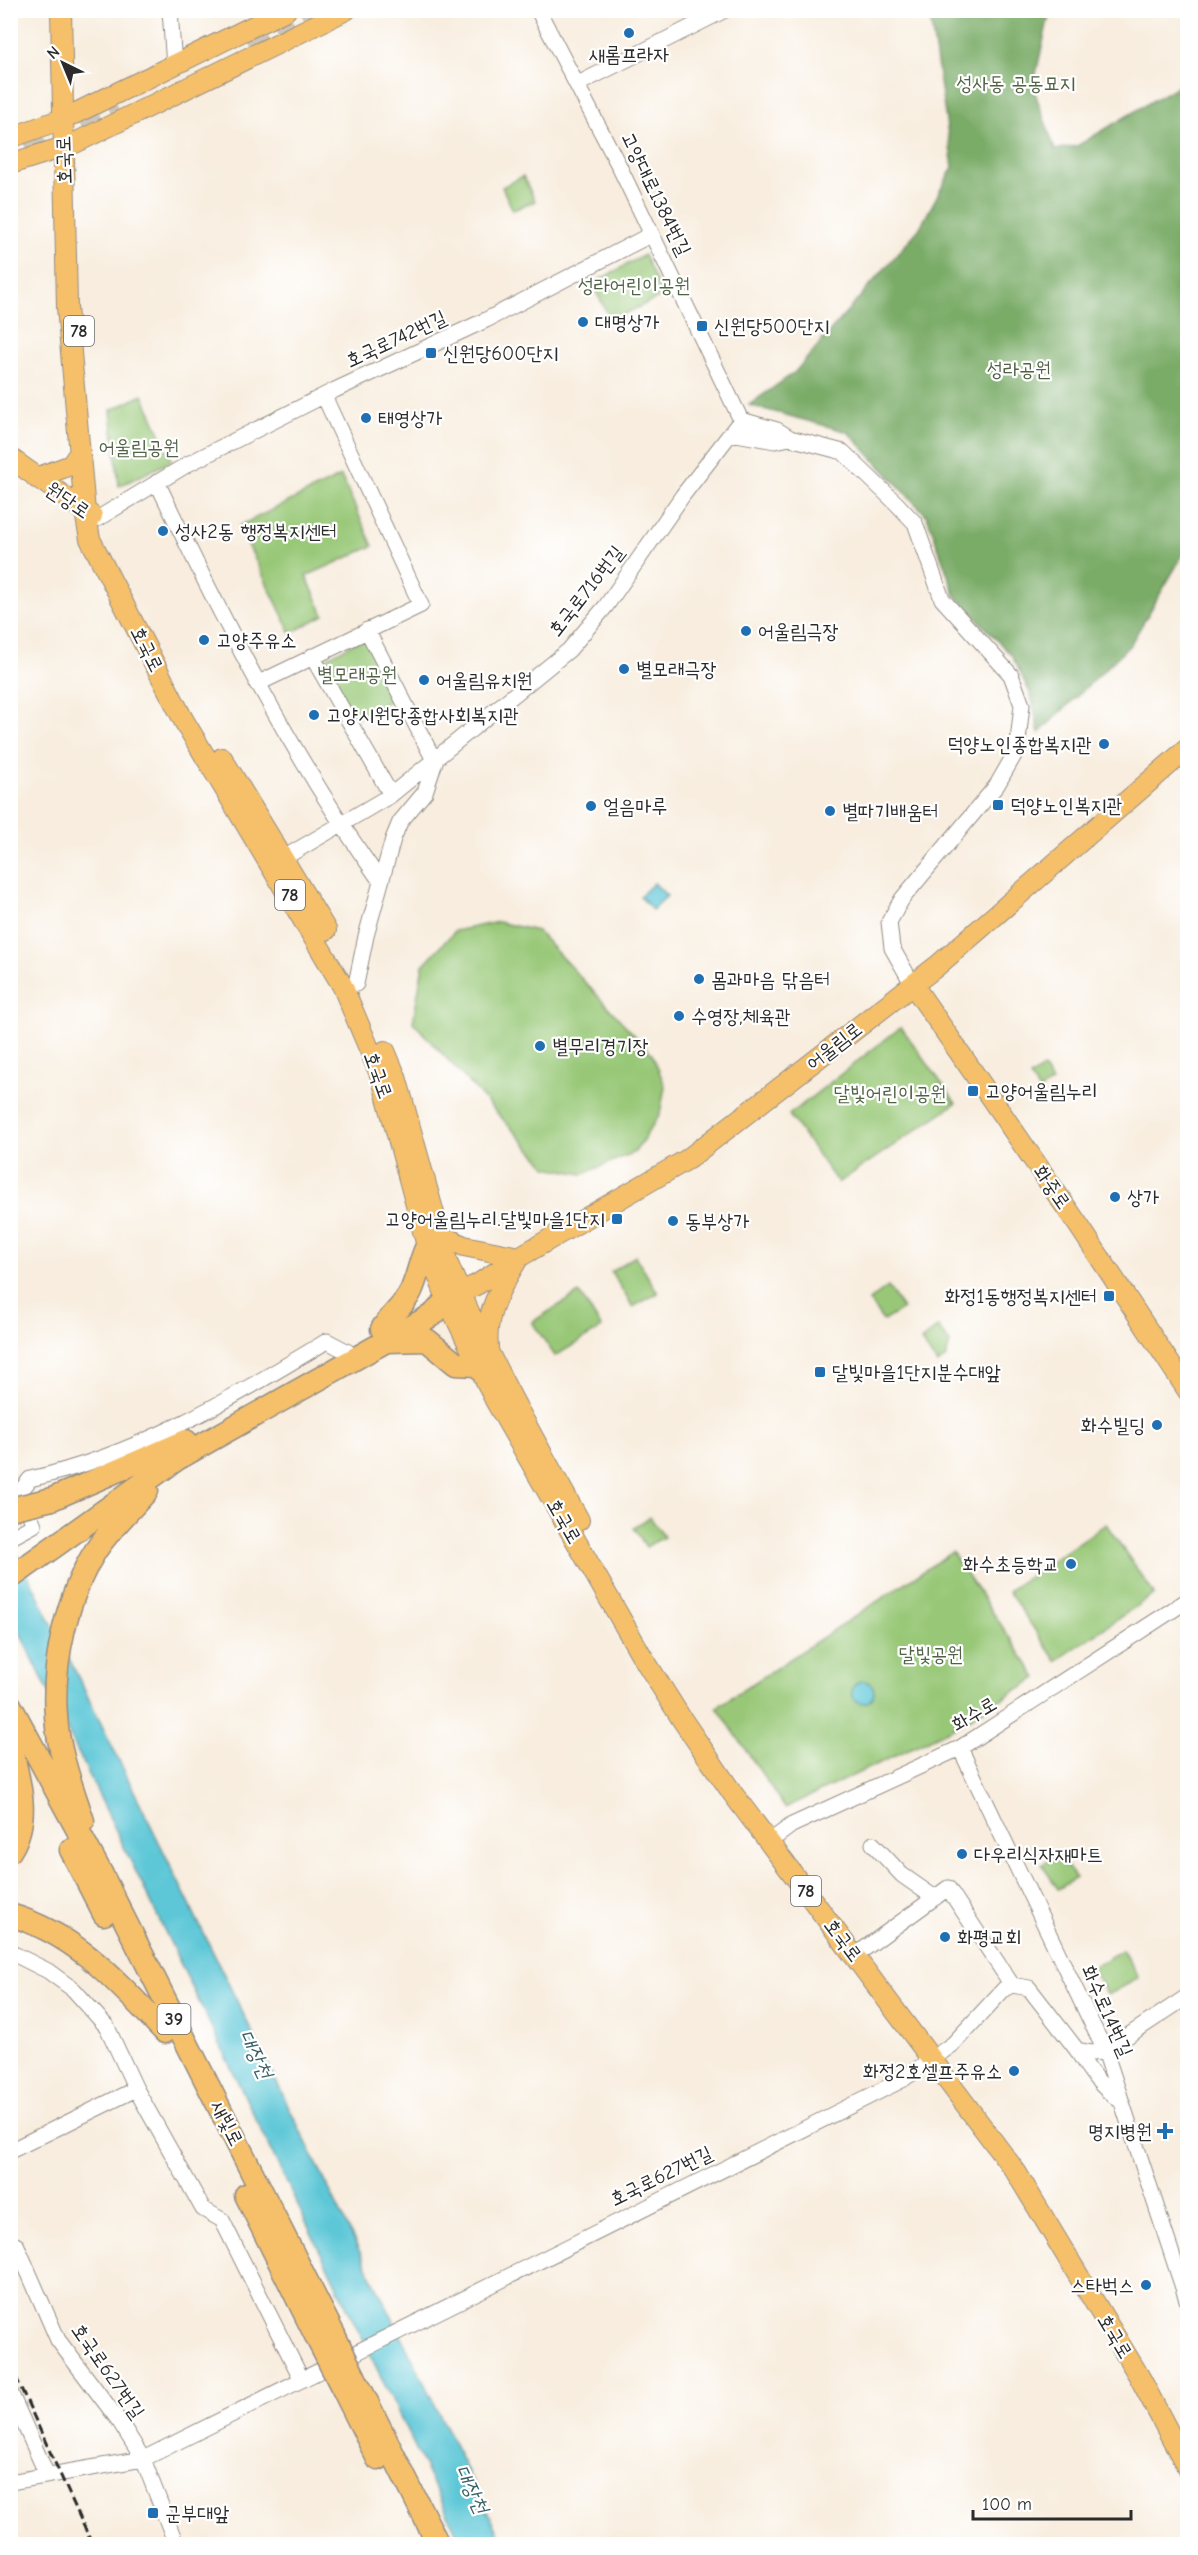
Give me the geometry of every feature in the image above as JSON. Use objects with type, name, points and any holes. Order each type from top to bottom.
[{"type":"highway","points":[[384,1335],[390,1316],[404,1304],[412,1288],[420,1260],[434,1240]]},
{"type":"highway","points":[[10,1509],[52,1499],[184,1443],[348,1352],[434,1314],[453,1296]]},
{"type":"highway","points":[[10,1568],[177,1459],[384,1335],[427,1340],[456,1364],[482,1358]]},
{"type":"highway","points":[[10,1578],[63,1533],[224,1420]]},
{"type":"highway","points":[[101,1873],[65,1767],[56,1716],[59,1658],[68,1617],[80,1582],[96,1550],[177,1459]]},
{"type":"highway","name":"새빛로","points":[[10,1705],[101,1873],[326,2339]]},
{"type":"highway","name":"새빛로","points":[[10,1734],[397,2478],[438,2544]]},
{"type":"highway","points":[[10,1742],[22,1797],[21,1827],[10,1851]]},
{"type":"highway","points":[[10,1915],[63,1936],[91,1957],[165,2032]]},
{"type":"highway","name":"새빛로","points":[[397,2478],[421,2544]]},
{"type":"main road","name":"호국로","points":[[61,10],[69,145],[70,213],[67,307],[80,452],[91,516],[134,601],[278,861],[342,985],[382,1079],[453,1296],[482,1358],[642,1656],[733,1794],[774,1839],[864,1948],[1016,2172],[1139,2376],[1188,2469]]},
{"type":"main road","name":"호국로","points":[[68,117],[70,10]]},
{"type":"main road","points":[[10,138],[68,117],[286,10]]},
{"type":"main road","points":[[10,164],[69,145],[346,10]]},
{"type":"main road","name":"호국로","points":[[70,213],[91,516]]},
{"type":"main road","points":[[36,478],[71,465],[80,452]]},
{"type":"main road","name":"원당로","points":[[10,458],[91,516]]},
{"type":"main road","name":"어울림로","points":[[453,1296],[687,1159],[913,985],[1188,748]]},
{"type":"main road","name":"호국로","points":[[278,861],[356,984],[396,1077],[434,1240]]},
{"type":"main road","name":"화중로","points":[[913,985],[1079,1226],[1188,1391]]},
{"type":"main road","points":[[434,1240],[519,1257],[498,1294],[490,1315],[482,1358]]},
{"type":"main road","name":"호국로","points":[[774,1839],[937,2056],[1027,2168],[1149,2370],[1188,2443]]},
{"type":"street","points":[[170,10],[174,66]]},
{"type":"street","name":"고양대로1384번길","points":[[538,10],[578,84],[741,420]]},
{"type":"street","points":[[578,84],[703,15],[725,10]]},
{"type":"street","name":"호국로742번길","points":[[91,516],[188,464],[324,396],[486,320],[652,234]]},
{"type":"street","points":[[257,684],[421,605],[324,396]]},
{"type":"street","points":[[741,420],[777,430],[790,438],[843,452],[915,524],[942,599],[1011,675],[1022,705],[1017,750],[997,785],[902,899],[889,922],[892,948],[913,985]]},
{"type":"street","name":"호국로716번길","points":[[278,861],[391,795],[435,762],[569,650],[606,606],[683,495],[741,420]]},
{"type":"street","points":[[731,433],[775,441],[790,438]]},
{"type":"street","points":[[157,482],[257,684],[341,825],[381,882]]},
{"type":"street","points":[[356,984],[366,936],[400,822],[425,792],[435,762],[367,630]]},
{"type":"street","points":[[312,656],[391,795]]},
{"type":"street","points":[[10,1514],[16,1535],[34,1525],[20,1492],[30,1479],[64,1472],[166,1433],[327,1341],[348,1352]]},
{"type":"street","name":"화수로","points":[[774,1839],[792,1825],[960,1748],[1188,1600]]},
{"type":"street","name":"화수로14번길","points":[[960,1748],[1105,2051],[1188,2303]]},
{"type":"street","points":[[873,1844],[902,1875],[935,1898],[948,1888],[1012,1985]]},
{"type":"street","name":"호국로","points":[[864,1948],[935,1898]]},
{"type":"street","points":[[10,1952],[48,1971],[74,1990],[107,2026],[136,2089],[203,2209],[222,2220],[301,2378],[143,2459],[10,2482]]},
{"type":"street","points":[[937,2056],[1004,1989],[1012,1985],[1029,1988],[1077,2049],[1090,2073],[1103,2088],[1122,2102]]},
{"type":"street","points":[[1077,2049],[1092,2054],[1105,2051],[1188,1996]]},
{"type":"street","name":"호국로627번길","points":[[301,2378],[897,2083],[937,2056]]},
{"type":"street","points":[[10,2151],[136,2089]]},
{"type":"street","name":"호국로627번길","points":[[10,2242],[17,2246],[58,2340],[120,2422],[143,2459],[176,2544]]},
{"type":"street","points":[[10,2392],[47,2475]]},
{"type":"green space","name":"성라공원","points":[[929,11],[1050,11],[1033,87],[1055,150],[1077,146],[1187,80],[1187,548],[1130,645],[1039,733],[1031,695],[1012,656],[955,595],[927,516],[848,432],[749,405],[795,372],[919,229],[953,167]]},
{"type":"green space","points":[[523,176],[535,201],[513,210],[502,187]]},
{"type":"green space","name":"성라어린이공원","points":[[644,255],[663,296],[611,320],[592,284]]},
{"type":"green space","name":"어울림공원","points":[[143,395],[172,461],[119,486],[111,410]]},
{"type":"green space","points":[[341,476],[373,546],[306,576],[324,615],[291,633],[239,526]]},
{"type":"green space","name":"별모래공원","points":[[365,637],[396,697],[355,719],[322,660]]},
{"type":"green space","points":[[498,922],[537,931],[652,1054],[665,1086],[660,1114],[635,1152],[583,1174],[547,1167],[413,1022],[423,965],[455,931]]},
{"type":"green space","name":"달빛어린이공원","points":[[901,1027],[956,1103],[838,1183],[789,1115]]},
{"type":"green space","points":[[1043,1068],[1052,1082],[1039,1091],[1030,1077]]},
{"type":"green space","points":[[635,1256],[658,1293],[633,1307],[611,1272]]},
{"type":"green space","points":[[888,1287],[903,1309],[883,1321],[869,1301]]},
{"type":"green space","points":[[579,1293],[602,1328],[555,1356],[532,1322]]},
{"type":"green space","points":[[938,1327],[950,1343],[946,1358],[937,1364],[921,1341]]},
{"type":"green space","points":[[650,1517],[664,1537],[646,1547],[634,1528]]},
{"type":"green space","points":[[1106,1524],[1154,1594],[1056,1661],[1008,1591]]},
{"type":"green space","name":"달빛공원","points":[[952,1552],[1037,1678],[953,1728],[785,1808],[717,1707]]},
{"type":"green space","points":[[1057,1854],[1076,1878],[1058,1889],[1042,1865]]},
{"type":"green space","points":[[1122,1950],[1139,1978],[1108,1995],[1091,1968]]},
{"type":"water","points":[[654,883],[667,896],[652,910],[640,896]]},
{"type":"water","name":"대장천","points":[[10,1538],[503,2544],[462,2544],[11,1614]]},
{"type":"water","points":[[863,1681],[871,1684],[874,1692],[871,1700],[863,1703],[855,1700],[852,1692],[855,1684]]},
{"type":"tunnel","points":[[250,47],[321,10]]},
{"type":"tunnel","points":[[27,150],[119,111]]},
{"type":"railway","points":[[10,2364],[92,2544]]},
{"type":"place","name":"새롬프라자","points":[[629,33]]},
{"type":"place","name":"대명상가","points":[[583,322]]},
{"type":"place","name":"신원당500단지","points":[[702,326]]},
{"type":"place","name":"신원당600단지","points":[[431,353]]},
{"type":"place","name":"태영상가","points":[[366,418]]},
{"type":"place","name":"성사2동 행정복지센터","points":[[163,531]]},
{"type":"place","name":"어울림극장","points":[[746,631]]},
{"type":"place","name":"고양주유소","points":[[204,640]]},
{"type":"place","name":"별모래극장","points":[[624,669]]},
{"type":"place","name":"어울림유치원","points":[[424,680]]},
{"type":"place","name":"고양시원당종합사회복지관","points":[[314,715]]},
{"type":"place","name":"덕양노인종합복지관","points":[[1104,744]]},
{"type":"place","name":"덕양노인복지관","points":[[998,805]]},
{"type":"place","name":"얼음마루","points":[[591,806]]},
{"type":"place","name":"별따기배움터","points":[[830,811]]},
{"type":"place","name":"몸과마음 닦음터","points":[[699,979]]},
{"type":"place","name":"수영장,체육관","points":[[679,1016]]},
{"type":"place","name":"별무리경기장","points":[[540,1046]]},
{"type":"place","name":"고양어울림누리","points":[[973,1091]]},
{"type":"place","name":"상가","points":[[1115,1197]]},
{"type":"place","name":"고양어울림누리.달빛마을1단지","points":[[617,1219]]},
{"type":"place","name":"동부상가","points":[[673,1221]]},
{"type":"place","name":"화정1동행정복지센터","points":[[1109,1296]]},
{"type":"place","name":"달빛마을1단지분수대앞","points":[[820,1372]]},
{"type":"place","name":"화수빌딩","points":[[1157,1425]]},
{"type":"place","name":"화수초등학교","points":[[1071,1564]]},
{"type":"place","name":"다우리식자재마트","points":[[962,1854]]},
{"type":"place","name":"화평교회","points":[[945,1937]]},
{"type":"place","name":"화정2호셀프주유소","points":[[1014,2071]]},
{"type":"place","name":"명지병원","points":[[1165,2131]]},
{"type":"place","name":"스타벅스","points":[[1146,2285]]},
{"type":"place","name":"군부대앞","points":[[153,2513]]},
{"type":"park label","name":"성사동 공동묘지","points":[[1016,83]]}]
